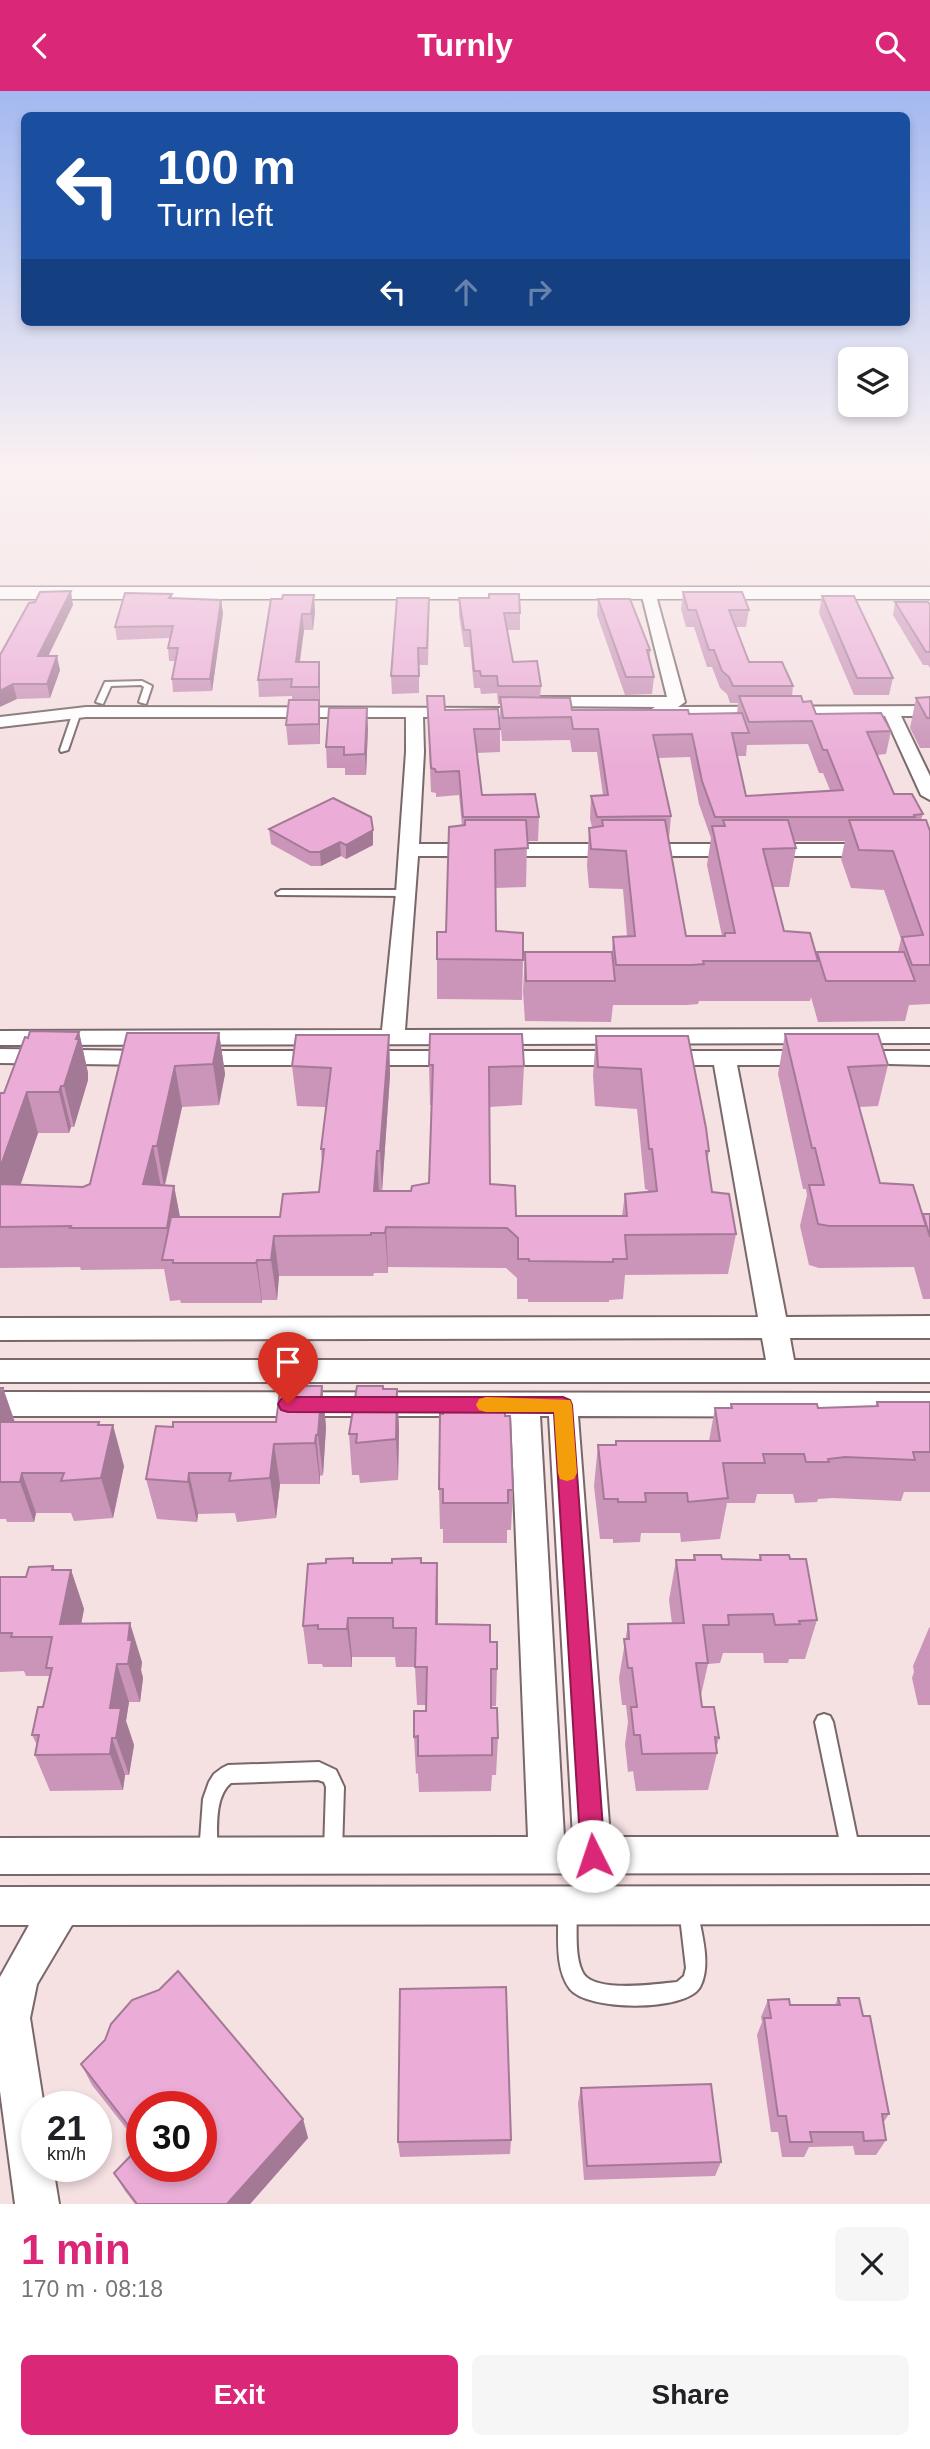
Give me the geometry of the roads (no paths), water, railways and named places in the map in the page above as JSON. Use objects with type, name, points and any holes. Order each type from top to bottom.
[{"type":"street","points":[[0,573],[930,574]]},
{"type":"street","points":[[648,592],[677,702]]},
{"type":"street","points":[[0,593],[930,593]]},
{"type":"street","points":[[0,712],[57,703],[100,702],[930,702]]},
{"type":"street","points":[[0,722],[77,712],[930,712]]},
{"type":"street","points":[[393,1037],[406,893],[415,752],[414,712]]},
{"type":"street","points":[[891,712],[930,795]]},
{"type":"street","points":[[407,850],[930,850]]},
{"type":"street","points":[[0,1038],[121,1048],[706,1051],[930,1036]]},
{"type":"street","points":[[0,1056],[121,1048],[393,1037],[930,1058]]},
{"type":"street","points":[[706,1051],[774,1327],[782,1371]]},
{"type":"street","points":[[0,1329],[930,1327]]},
{"type":"street","points":[[0,1371],[930,1371]]},
{"type":"street","points":[[362,1371],[362,1405]]},
{"type":"street","points":[[0,1404],[930,1405]]},
{"type":"street","points":[[524,1405],[547,1856]]},
{"type":"street","points":[[563,1405],[593,1856]]},
{"type":"street","points":[[0,1856],[930,1855]]},
{"type":"street","points":[[0,1906],[930,1905]]},
{"type":"street","points":[[37,2204],[8,2076],[10,2018],[13,1998],[29,1959],[62,1906]]},
{"type":"lane","points":[[64,750],[77,712]]},
{"type":"lane","points":[[281,893],[406,893]]},
{"type":"lane","points":[[824,1722],[852,1855]]},
{"type":"lane","points":[[207,1856],[214,1792],[220,1778],[228,1774],[318,1771],[330,1776],[335,1787],[332,1856]]},
{"type":"lane","points":[[567,1906],[572,1971],[582,1989],[595,1995],[679,1992],[686,1989],[695,1976],[696,1968],[688,1905]]}]
